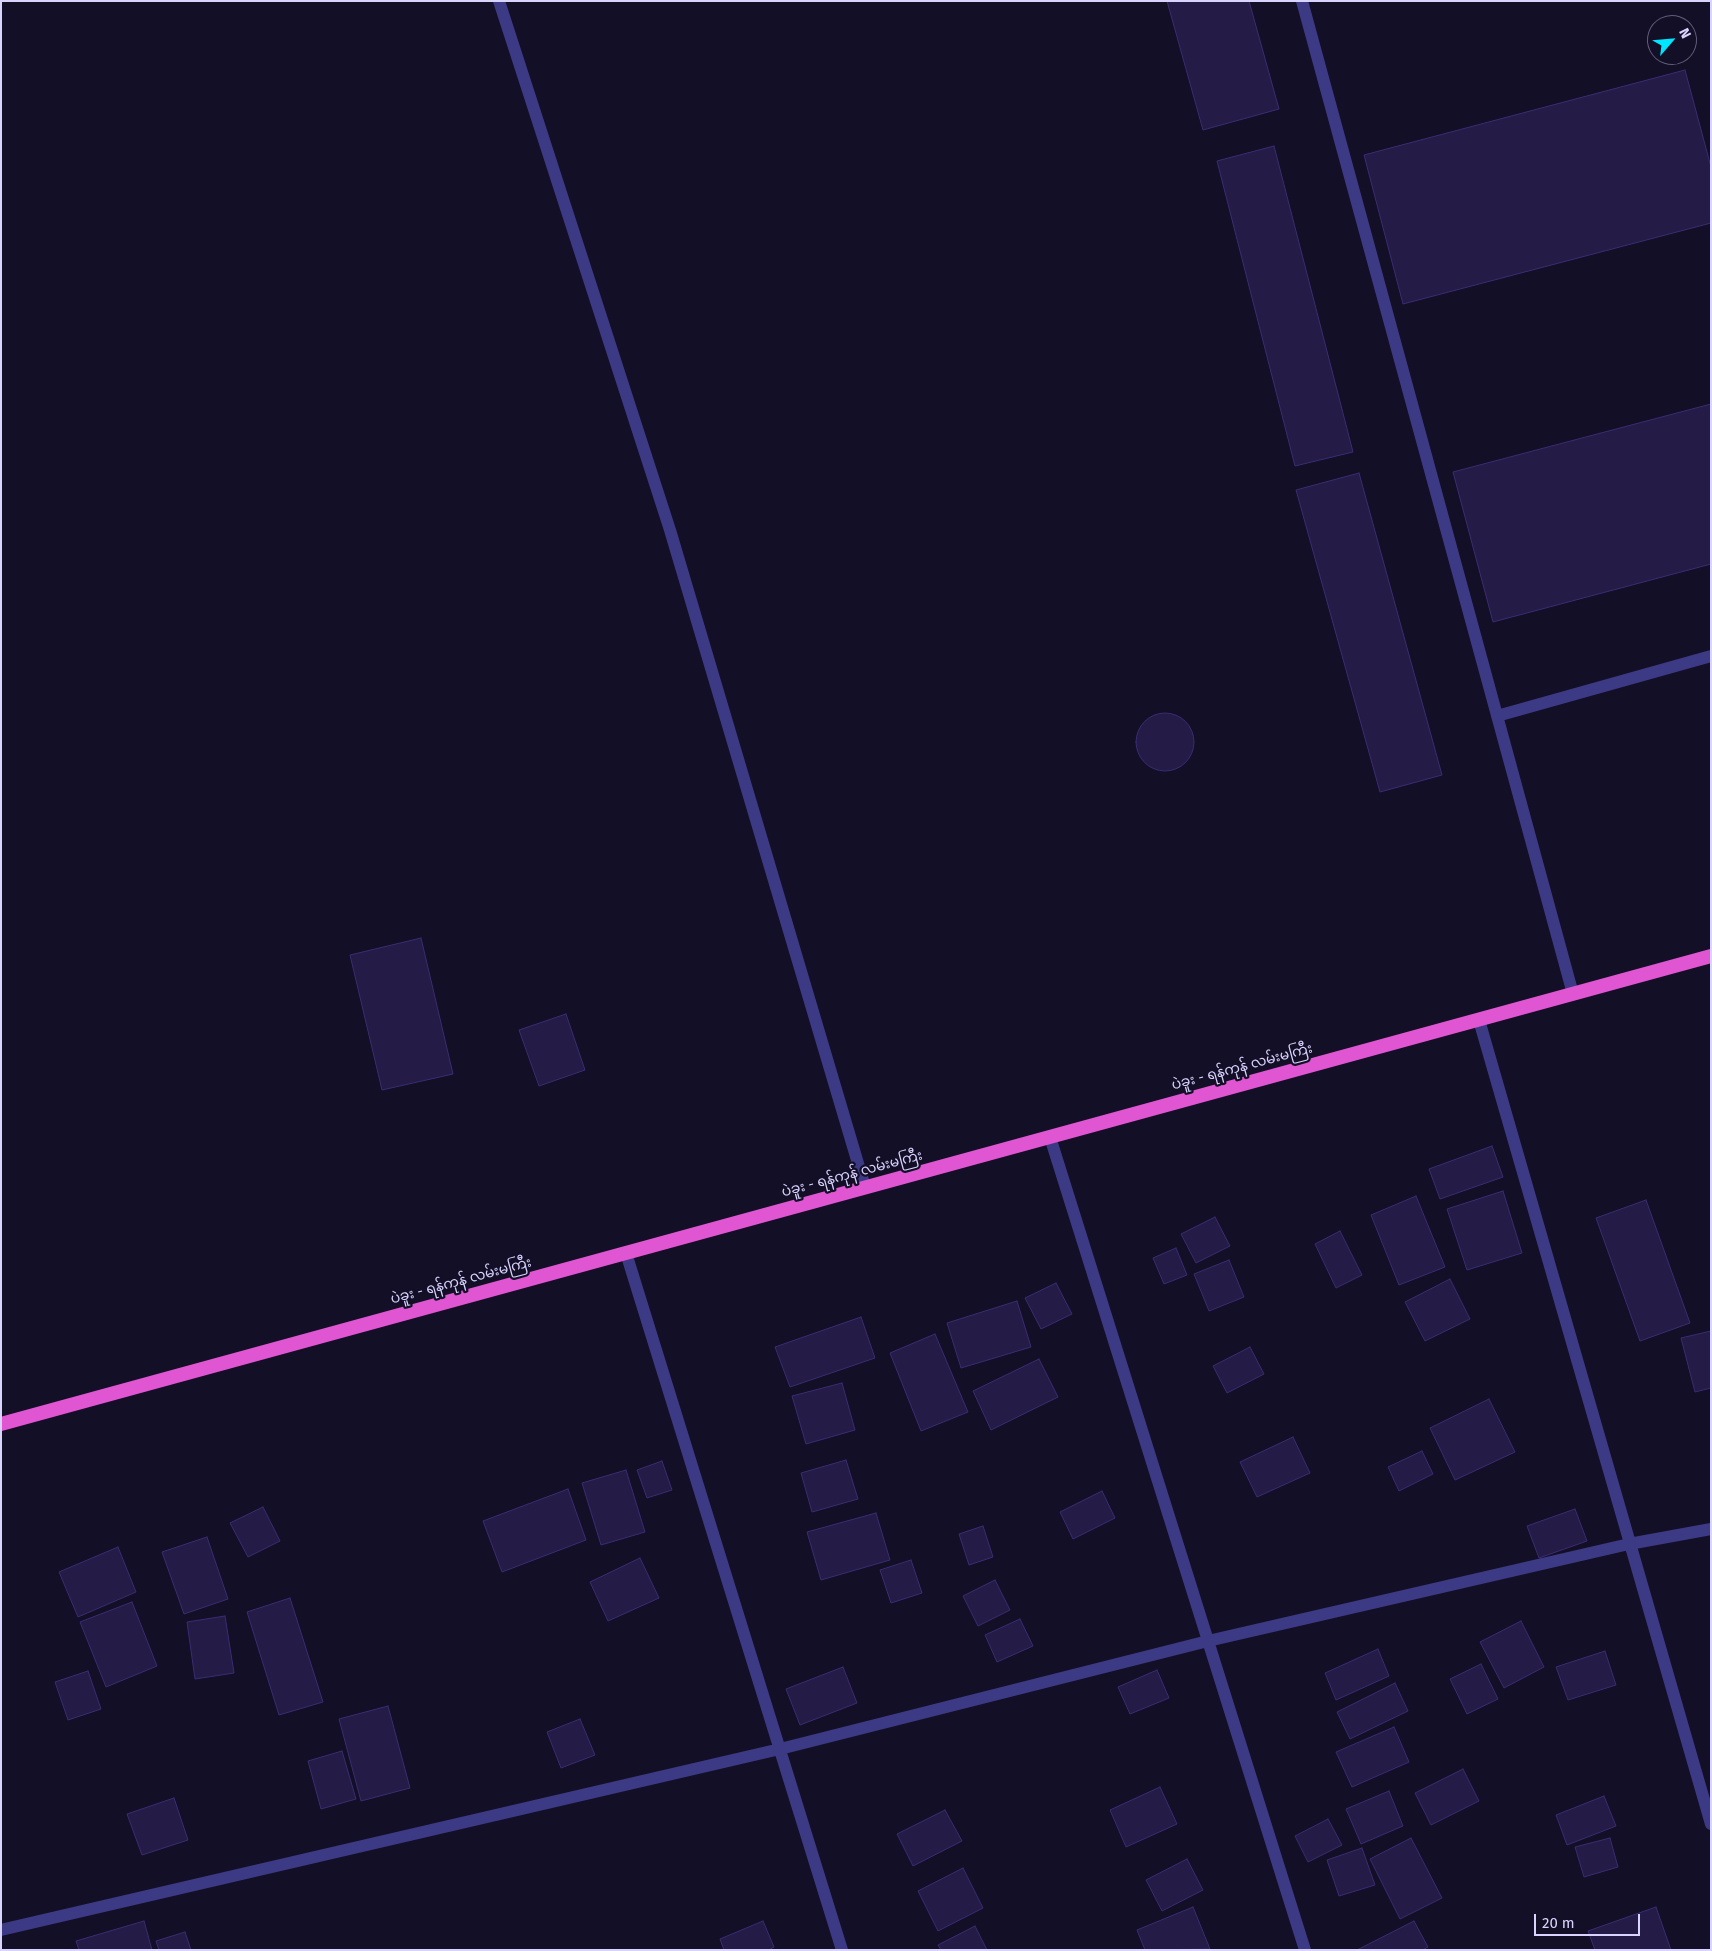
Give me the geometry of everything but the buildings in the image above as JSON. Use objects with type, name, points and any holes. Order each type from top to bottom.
[{"type":"highway","name":"ပဲခူး - ရန်ကုန် လမ်းမကြီး","points":[[1,1424],[1711,956]]},
{"type":"street","points":[[499,1],[670,530],[865,1187]]},
{"type":"street","points":[[1302,1],[1573,994]]},
{"type":"street","points":[[1497,716],[1711,656]]},
{"type":"street","points":[[1479,1020],[1711,1824]]},
{"type":"street","points":[[1050,1137],[1305,1950]]},
{"type":"street","points":[[626,1253],[842,1950]]},
{"type":"street","points":[[1,1930],[780,1749],[1208,1641],[1629,1544],[1711,1529]]}]
